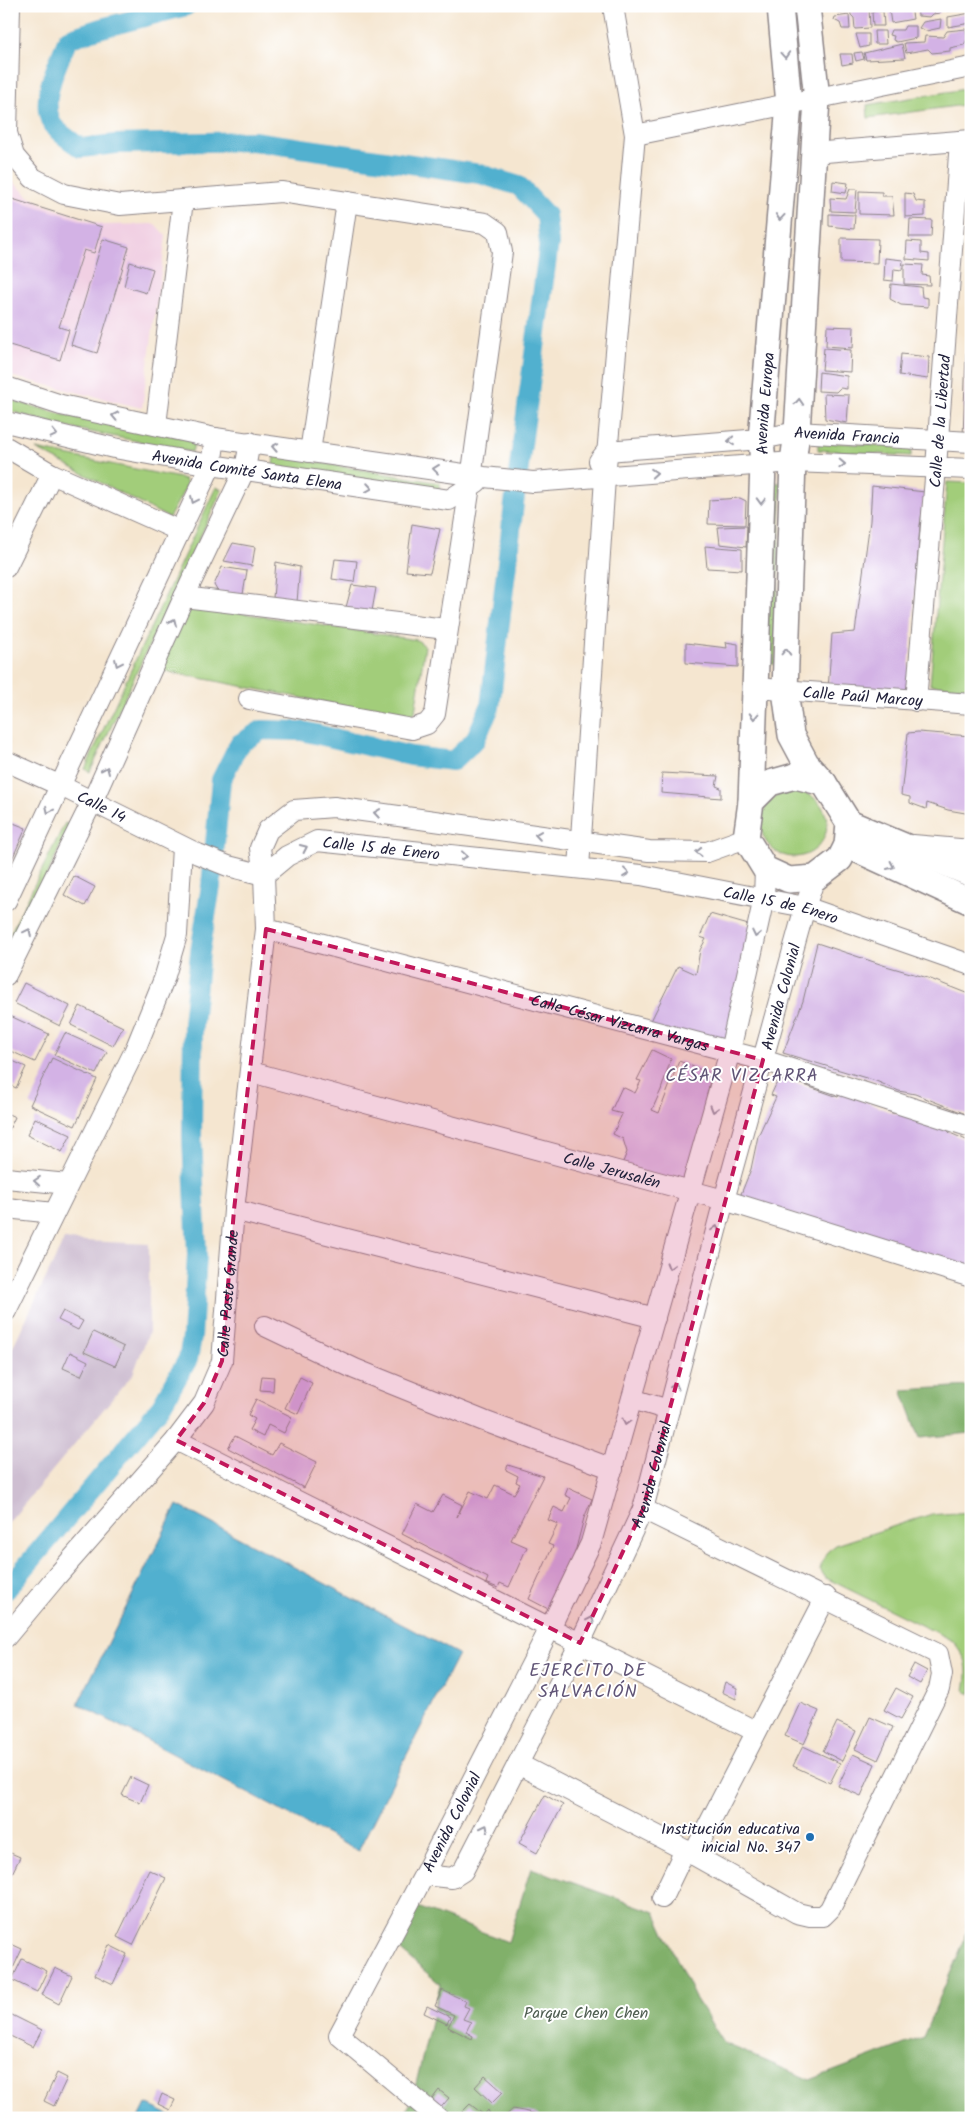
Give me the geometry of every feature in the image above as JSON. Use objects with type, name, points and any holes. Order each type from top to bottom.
[{"type":"main road","name":"Avenida Europa","points":[[752,802],[762,464],[761,439],[789,104],[780,6]]},
{"type":"main road","name":"Avenida Europa","points":[[807,6],[816,99],[797,432],[793,462],[785,690],[791,735],[806,763],[824,783]]},
{"type":"main road","points":[[848,834],[840,859],[815,878],[789,880],[764,869],[746,838],[752,802],[770,783],[795,776],[824,783],[848,834],[971,902]]},
{"type":"main road","points":[[848,834],[900,844],[971,874]]},
{"type":"street","points":[[10,6],[7,133],[14,156],[33,178],[64,194],[120,205],[282,192],[485,223],[498,232],[502,252],[482,479],[446,629],[434,714],[428,724],[412,729],[249,699]]},
{"type":"street","points":[[579,868],[595,478],[607,451],[634,134],[613,6]]},
{"type":"street","points":[[634,134],[971,67]]},
{"type":"street","points":[[813,153],[965,141]]},
{"type":"street","name":"Calle de la Libertad","points":[[916,700],[937,440],[965,141]]},
{"type":"street","points":[[156,425],[184,200]]},
{"type":"street","points":[[310,452],[347,202]]},
{"type":"street","name":"Avenida Francia","points":[[6,387],[61,404],[215,438],[482,479],[533,482],[793,462],[971,469]]},
{"type":"street","name":"Avenida Comité Santa Elena","points":[[6,422],[114,448],[210,465],[449,500],[482,479]]},
{"type":"street","name":"Avenida Francia","points":[[607,451],[761,439],[797,432],[971,442]]},
{"type":"street","points":[[6,901],[210,465],[215,438]]},
{"type":"street","points":[[6,975],[92,802],[184,597],[245,469],[250,442]]},
{"type":"street","points":[[6,447],[52,474],[180,531]]},
{"type":"street","points":[[6,567],[52,474]]},
{"type":"street","points":[[184,597],[446,629]]},
{"type":"street","name":"Calle Paúl Marcoy","points":[[755,688],[971,704]]},
{"type":"street","name":"Calle 14","points":[[6,761],[190,850],[228,866],[264,875]]},
{"type":"street","name":"Calle 15 de Enero","points":[[264,875],[260,848],[268,830],[294,810],[334,807],[649,851],[707,852],[746,838]]},
{"type":"street","name":"Calle 15 de Enero","points":[[264,875],[286,856],[317,842],[642,874],[805,907],[971,965]]},
{"type":"street","points":[[900,844],[971,850]]},
{"type":"street","points":[[6,1311],[134,1050],[164,979],[177,936],[190,850]]},
{"type":"street","name":"Avenida Colonial","points":[[764,869],[764,898],[730,1052],[591,1542],[550,1628],[424,1875],[452,1878],[463,1871],[580,1643],[643,1509],[762,1060],[815,878]]},
{"type":"street","name":"Calle Pasto Grande","points":[[6,1637],[176,1440],[204,1403],[222,1361],[234,1210],[266,929],[264,875]]},
{"type":"street","name":"Calle César Vizcarra Vargas","points":[[266,929],[762,1060],[971,1127]]},
{"type":"street","name":"Calle Jerusalén","points":[[250,1072],[724,1200],[971,1277]]},
{"type":"street","points":[[6,1178],[68,1184]]},
{"type":"street","points":[[6,1208],[54,1213]]},
{"type":"street","points":[[234,1210],[655,1318]]},
{"type":"street","points":[[265,1326],[355,1369],[484,1421],[613,1469]]},
{"type":"street","points":[[632,1399],[669,1410]]},
{"type":"street","points":[[176,1440],[755,1731]]},
{"type":"street","points":[[518,1764],[689,1852],[797,1913],[810,1916],[824,1916],[830,1909],[939,1689],[942,1674],[938,1654],[826,1597],[643,1509]]},
{"type":"street","points":[[662,1898],[755,1731],[826,1597]]},
{"type":"street","points":[[424,1875],[339,2035],[438,2118]]},
{"type":"highlighted area","points":[[266,929],[763,1060],[643,1509],[580,1643],[176,1440],[204,1403],[222,1361],[234,1210]]},
{"type":"shaded area","points":[[6,173],[30,197],[45,205],[103,225],[155,224],[166,236],[142,408],[6,375]]},
{"type":"shaded area","points":[[64,1240],[149,1244],[149,1332],[133,1374],[6,1526],[6,1361]]},
{"type":"green space","points":[[971,88],[971,104],[868,118],[867,105]]},
{"type":"green space","points":[[6,399],[65,415],[195,440],[192,452],[66,427],[6,410]]},
{"type":"green space","points":[[818,442],[911,447],[911,456],[818,450]]},
{"type":"green space","points":[[36,449],[185,479],[187,485],[169,518]]},
{"type":"green space","points":[[274,455],[440,483],[439,494],[273,467]]},
{"type":"green space","points":[[947,482],[971,483],[971,688],[930,685]]},
{"type":"green space","points":[[770,483],[781,483],[775,664],[766,664]]},
{"type":"green space","points":[[216,487],[222,490],[90,772],[85,769]]},
{"type":"green space","points":[[189,605],[417,640],[425,646],[415,712],[410,719],[159,670]]},
{"type":"green space","points":[[794,791],[807,794],[817,801],[824,811],[827,824],[824,837],[817,847],[807,854],[794,857],[781,854],[771,847],[764,837],[761,824],[764,811],[771,801],[781,794]]},
{"type":"green space","points":[[65,823],[70,825],[6,964],[6,942]]},
{"type":"green space","points":[[971,1386],[971,1433],[920,1438],[902,1390]]},
{"type":"green space","points":[[971,1512],[971,1694],[965,1691],[966,1664],[953,1641],[824,1577],[819,1569],[827,1552],[836,1545],[929,1515]]},
{"type":"green space","name":"Parque Chen Chen","points":[[531,1868],[655,1912],[694,1996],[724,2043],[810,2080],[923,2037],[964,1941],[971,1892],[971,2118],[403,2118],[412,2100],[440,1984],[389,1941],[410,1904],[508,1942]]},
{"type":"water","points":[[177,1505],[458,1654],[358,1851],[78,1704]]},
{"type":"water","points":[[146,2104],[175,2118],[139,2118]]},
{"type":"building","points":[[837,6],[847,6],[847,13],[837,12]]},
{"type":"building","points":[[850,6],[869,6],[870,28],[855,29]]},
{"type":"building","points":[[900,6],[911,6],[913,19],[891,23],[889,10],[898,9]]},
{"type":"building","points":[[917,6],[940,6],[940,13],[933,14],[930,17],[918,16]]},
{"type":"building","points":[[946,6],[971,6],[971,8],[947,11]]},
{"type":"building","points":[[883,11],[884,26],[873,26],[872,12]]},
{"type":"building","points":[[971,13],[971,23],[948,27],[948,17]]},
{"type":"building","points":[[849,15],[850,29],[842,29],[840,23],[834,20],[835,17]]},
{"type":"building","points":[[941,19],[940,28],[926,31],[919,28],[923,22]]},
{"type":"building","points":[[905,26],[916,26],[916,38],[897,42],[893,40],[894,36],[889,35],[891,30],[903,30]]},
{"type":"building","points":[[966,29],[967,39],[964,45],[950,48],[950,51],[932,53],[928,49],[906,53],[904,43],[924,42],[925,36],[943,37],[947,31]]},
{"type":"building","points":[[874,31],[885,31],[886,44],[875,44]]},
{"type":"building","points":[[856,34],[869,34],[869,46],[860,48]]},
{"type":"building","points":[[902,44],[905,58],[866,60],[864,53]]},
{"type":"building","points":[[862,52],[864,59],[856,61],[854,53]]},
{"type":"building","points":[[840,54],[852,54],[853,63],[842,65]]},
{"type":"building","points":[[833,181],[848,183],[846,193],[832,191]]},
{"type":"building","points":[[850,189],[857,189],[855,212],[831,211],[830,198],[846,199]]},
{"type":"building","points":[[859,191],[882,192],[882,196],[892,196],[894,215],[859,214]]},
{"type":"building","points":[[905,193],[913,194],[916,201],[925,202],[925,216],[905,217]]},
{"type":"building","points":[[6,197],[102,227],[94,253],[84,250],[59,327],[69,330],[60,360],[6,344]]},
{"type":"building","points":[[829,214],[855,215],[854,229],[829,226]]},
{"type":"building","points":[[910,219],[932,220],[931,237],[909,237]]},
{"type":"building","points":[[841,238],[878,239],[877,263],[841,262]]},
{"type":"building","points":[[103,239],[129,247],[97,353],[71,345]]},
{"type":"building","points":[[907,241],[921,242],[921,253],[929,254],[929,261],[906,259]]},
{"type":"building","points":[[885,258],[903,260],[902,270],[894,269],[893,281],[884,280]]},
{"type":"building","points":[[130,262],[153,269],[146,293],[124,286]]},
{"type":"building","points":[[904,264],[923,265],[922,275],[929,276],[930,285],[904,284]]},
{"type":"building","points":[[891,284],[921,287],[922,297],[928,298],[928,307],[901,305],[890,299]]},
{"type":"building","points":[[827,326],[854,327],[853,348],[826,346]]},
{"type":"building","points":[[824,348],[851,350],[850,372],[822,370]]},
{"type":"building","points":[[966,353],[971,353],[971,438],[963,437]]},
{"type":"building","points":[[901,354],[929,357],[928,379],[899,375]]},
{"type":"building","points":[[819,372],[847,376],[847,389],[840,388],[836,392],[818,391]]},
{"type":"building","points":[[824,394],[849,395],[847,423],[825,419]]},
{"type":"building","points":[[872,486],[925,492],[920,525],[907,697],[828,690],[832,634],[855,632],[870,521]]},
{"type":"building","points":[[740,498],[746,501],[745,525],[708,524],[709,500]]},
{"type":"building","points":[[412,524],[440,529],[430,573],[406,571]]},
{"type":"building","points":[[747,526],[746,547],[720,544],[718,527]]},
{"type":"building","points":[[233,543],[255,547],[252,566],[224,561]]},
{"type":"building","points":[[705,546],[742,549],[742,570],[707,568]]},
{"type":"building","points":[[335,559],[357,561],[354,582],[332,579]]},
{"type":"building","points":[[276,562],[300,567],[297,602],[273,598]]},
{"type":"building","points":[[222,567],[247,571],[243,594],[218,592],[214,585]]},
{"type":"building","points":[[352,585],[376,588],[371,617],[345,611]]},
{"type":"building","points":[[726,642],[738,644],[738,667],[686,663],[686,643],[727,648]]},
{"type":"building","points":[[908,733],[971,736],[971,814],[948,810],[927,803],[926,809],[910,803],[910,797],[901,795]]},
{"type":"building","points":[[662,773],[718,776],[716,786],[721,788],[721,798],[661,793]]},
{"type":"building","points":[[6,808],[11,810],[6,820]]},
{"type":"building","points":[[6,820],[26,828],[12,859],[6,857]]},
{"type":"building","points":[[74,876],[95,887],[85,906],[64,895]]},
{"type":"building","points":[[710,914],[752,926],[729,1047],[648,1027],[678,966],[696,974],[700,950],[706,939],[700,937]]},
{"type":"building","points":[[817,943],[928,978],[971,995],[971,1116],[915,1094],[899,1091],[876,1081],[783,1053],[803,1001]]},
{"type":"building","points":[[24,983],[70,1006],[60,1026],[14,1003]]},
{"type":"building","points":[[80,1006],[123,1027],[113,1046],[71,1025]]},
{"type":"building","points":[[6,1014],[49,1034],[35,1062],[6,1049]]},
{"type":"building","points":[[65,1033],[107,1052],[96,1074],[54,1055]]},
{"type":"building","points":[[652,1050],[671,1059],[652,1110],[659,1113],[679,1061],[711,1074],[691,1184],[621,1167],[627,1152],[623,1139],[613,1134],[622,1114],[611,1111],[622,1087],[635,1093],[641,1081],[637,1080]]},
{"type":"building","points":[[6,1058],[26,1067],[16,1088],[6,1083]]},
{"type":"building","points":[[52,1058],[97,1079],[75,1126],[30,1105]]},
{"type":"building","points":[[778,1080],[804,1085],[838,1097],[841,1091],[892,1113],[910,1115],[945,1127],[950,1133],[971,1142],[971,1268],[931,1254],[910,1250],[739,1199],[751,1169],[758,1136],[776,1097],[771,1095]]},
{"type":"building","points":[[6,1113],[15,1117],[6,1136]]},
{"type":"building","points":[[35,1118],[71,1135],[62,1152],[27,1135]]},
{"type":"building","points":[[63,1311],[83,1321],[78,1330],[58,1320]]},
{"type":"building","points":[[93,1332],[124,1347],[115,1366],[84,1352]]},
{"type":"building","points":[[70,1352],[88,1361],[81,1376],[63,1368]]},
{"type":"building","points":[[262,1376],[274,1377],[273,1391],[260,1390]]},
{"type":"building","points":[[300,1377],[312,1383],[298,1414],[285,1408]]},
{"type":"building","points":[[256,1399],[292,1417],[284,1433],[268,1425],[263,1437],[249,1430],[255,1419],[248,1415]]},
{"type":"building","points":[[235,1436],[272,1455],[279,1443],[317,1462],[304,1488],[228,1448]]},
{"type":"building","points":[[508,1465],[543,1476],[511,1540],[527,1547],[509,1587],[500,1583],[498,1588],[486,1583],[488,1578],[402,1534],[417,1504],[433,1512],[443,1495],[462,1505],[457,1517],[470,1491],[488,1499],[495,1485],[514,1494],[520,1484],[516,1482],[518,1476],[506,1470]]},
{"type":"building","points":[[568,1488],[592,1499],[584,1518],[574,1556],[554,1612],[529,1599],[553,1546],[548,1544],[558,1524],[548,1520],[554,1507],[564,1512],[571,1498],[565,1495]]},
{"type":"building","points":[[914,1664],[927,1671],[920,1684],[907,1677]]},
{"type":"building","points":[[725,1682],[737,1688],[736,1699],[722,1692]]},
{"type":"building","points":[[896,1688],[913,1697],[901,1719],[884,1710]]},
{"type":"building","points":[[800,1703],[819,1711],[804,1744],[785,1736]]},
{"type":"building","points":[[870,1717],[893,1727],[878,1760],[855,1749]]},
{"type":"building","points":[[837,1722],[856,1731],[842,1761],[823,1751]]},
{"type":"building","points":[[803,1746],[840,1763],[830,1783],[793,1766]]},
{"type":"building","points":[[853,1754],[875,1764],[861,1796],[838,1786]]},
{"type":"building","points":[[131,1777],[148,1785],[140,1803],[122,1795]]},
{"type":"building","points":[[545,1795],[563,1805],[537,1853],[519,1843]]},
{"type":"building","points":[[6,1851],[20,1857],[6,1886]]},
{"type":"building","points":[[149,1870],[166,1878],[133,1945],[117,1937]]},
{"type":"building","points":[[9,1943],[22,1949],[9,1977],[6,1976],[6,1950]]},
{"type":"building","points":[[109,1945],[127,1954],[113,1984],[95,1975]]},
{"type":"building","points":[[22,1959],[47,1971],[37,1992],[12,1980]]},
{"type":"building","points":[[55,1968],[72,1976],[59,2004],[42,1995]]},
{"type":"building","points":[[442,1990],[466,2001],[464,2006],[469,2008],[463,2019],[471,2022],[466,2032],[473,2036],[472,2039],[448,2027],[454,2015],[435,2006]]},
{"type":"building","points":[[427,2006],[450,2017],[447,2024],[424,2013]]},
{"type":"building","points":[[6,2012],[42,2030],[33,2047],[8,2035],[6,2039]]},
{"type":"building","points":[[57,2073],[67,2078],[54,2106],[44,2101]]},
{"type":"building","points":[[485,2076],[503,2092],[492,2103],[475,2087]]},
{"type":"building","points":[[439,2090],[449,2098],[438,2111],[429,2103]]},
{"type":"building","points":[[162,2094],[175,2100],[170,2110],[158,2104]]},
{"type":"building","points":[[470,2104],[484,2115],[488,2110],[490,2118],[456,2118]]},
{"type":"building","points":[[513,2109],[538,2114],[538,2118],[503,2118]]},
{"type":"waterway","points":[[6,1590],[161,1406],[188,1359],[192,1337],[197,1255],[192,1136],[193,1024],[200,952],[211,886],[221,780],[239,744],[262,730],[302,731],[411,756],[453,761],[475,740],[490,707],[514,504],[549,243],[546,215],[519,186],[480,174],[253,141],[116,144],[81,148],[56,129],[51,122],[48,112],[49,91],[55,69],[68,39],[98,29],[186,6]]},
{"type":"place","name":"Institución educativa inicial No. 347","points":[[810,1837]]},
{"type":"district","name":"CÉSAR VIZCARRA","points":[[742,1075]]},
{"type":"district","name":"EJERCITO DE SALVACIÓN","points":[[588,1680]]}]
